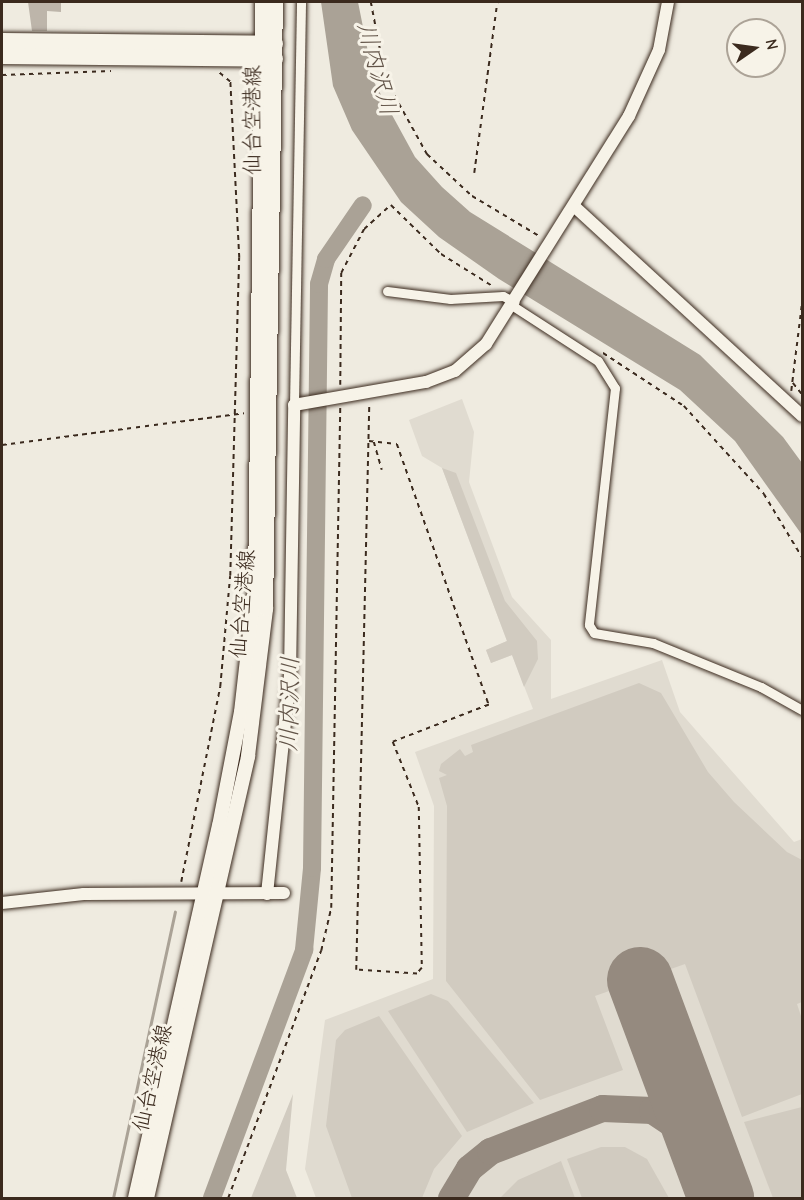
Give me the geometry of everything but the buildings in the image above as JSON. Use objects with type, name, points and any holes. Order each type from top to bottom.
[{"type":"highway","points":[[2,41],[268,52]]},
{"type":"highway","points":[[2,56],[268,52]]},
{"type":"main road","name":"仙台空港線","points":[[147,1198],[219,895],[248,756],[266,609],[268,52],[262,2]]},
{"type":"main road","name":"仙台空港線","points":[[135,1198],[204,896],[241,712],[255,590],[268,52],[276,2]]},
{"type":"street","points":[[267,894],[290,674],[297,405],[302,2]]},
{"type":"street","points":[[297,405],[369,393],[454,371],[486,344],[576,208],[629,117],[659,50],[668,2]]},
{"type":"street","points":[[576,208],[790,401],[802,416]]},
{"type":"street","points":[[387,291],[450,298],[503,296],[598,361],[616,399],[589,625],[605,638],[653,643],[700,660],[802,710]]},
{"type":"street","points":[[2,903],[84,894],[204,896],[284,893]]},
{"type":"path","points":[[371,2],[386,80],[427,154],[493,211],[551,244]]},
{"type":"path","points":[[474,173],[497,2]]},
{"type":"path","points":[[2,75],[114,71]]},
{"type":"path","points":[[179,894],[220,687],[230,576],[239,258],[230,82],[218,71],[206,71]]},
{"type":"path","points":[[228,1198],[321,951],[331,908],[341,273],[364,229],[391,205],[441,254],[503,296]]},
{"type":"path","points":[[790,401],[802,302]]},
{"type":"path","points":[[598,361],[604,352],[684,406],[764,494],[802,557]]},
{"type":"path","points":[[792,382],[802,394]]},
{"type":"path","points":[[369,393],[356,970],[417,974],[422,968],[419,807],[393,742],[489,705],[397,444],[369,441]]},
{"type":"path","points":[[2,445],[233,414]]},
{"type":"path","points":[[373,441],[382,470]]},
{"type":"shaded area","points":[[321,2],[358,2],[374,82],[415,157],[442,187],[470,212],[700,355],[783,437],[802,463],[802,535],[735,441],[680,390],[499,279],[439,237],[401,202],[352,130],[333,86]]},
{"type":"shaded area","points":[[462,399],[474,432],[469,482],[512,597],[551,640],[551,699],[662,660],[680,712],[794,842],[802,839],[802,1198],[316,1198],[305,1169],[325,1020],[433,979],[434,806],[415,752],[533,709],[512,655],[491,663],[486,650],[507,641],[442,468],[422,456],[409,420]]},
{"type":"shaded area","points":[[442,468],[456,473],[505,601],[537,641],[538,659],[524,687],[512,655],[491,663],[486,650],[507,641]]},
{"type":"shaded area","points":[[639,683],[661,693],[708,772],[734,802],[787,852],[802,860],[802,1002],[797,1004],[802,1019],[802,1094],[742,1117],[685,964],[595,996],[623,1070],[540,1100],[446,981],[447,806],[439,778],[447,775],[439,771],[441,764],[460,749],[465,756],[473,752],[471,745]]},
{"type":"shaded area","points":[[431,994],[448,1001],[534,1103],[467,1132],[388,1011]]},
{"type":"shaded area","points":[[379,1016],[462,1136],[434,1169],[422,1198],[352,1198],[326,1126],[336,1040],[345,1030]]},
{"type":"shaded area","points":[[293,1094],[286,1170],[297,1198],[251,1198]]},
{"type":"shaded area","points":[[802,1107],[802,1198],[773,1198],[744,1122]]},
{"type":"shaded area","points":[[601,1147],[625,1147],[647,1159],[669,1198],[582,1198],[567,1159]]},
{"type":"shaded area","points":[[561,1161],[575,1198],[500,1198],[518,1180]]},
{"type":"waterway","name":"川内沢川","points":[[212,1198],[304,950],[312,868],[319,284],[326,259],[363,205]]},
{"type":"waterway","points":[[113,1198],[175,912]]},
{"type":"taxiway","points":[[451,1198],[469,1168],[490,1151],[602,1108],[652,1110],[700,1142]]},
{"type":"runway","points":[[640,980],[721,1198]]}]
